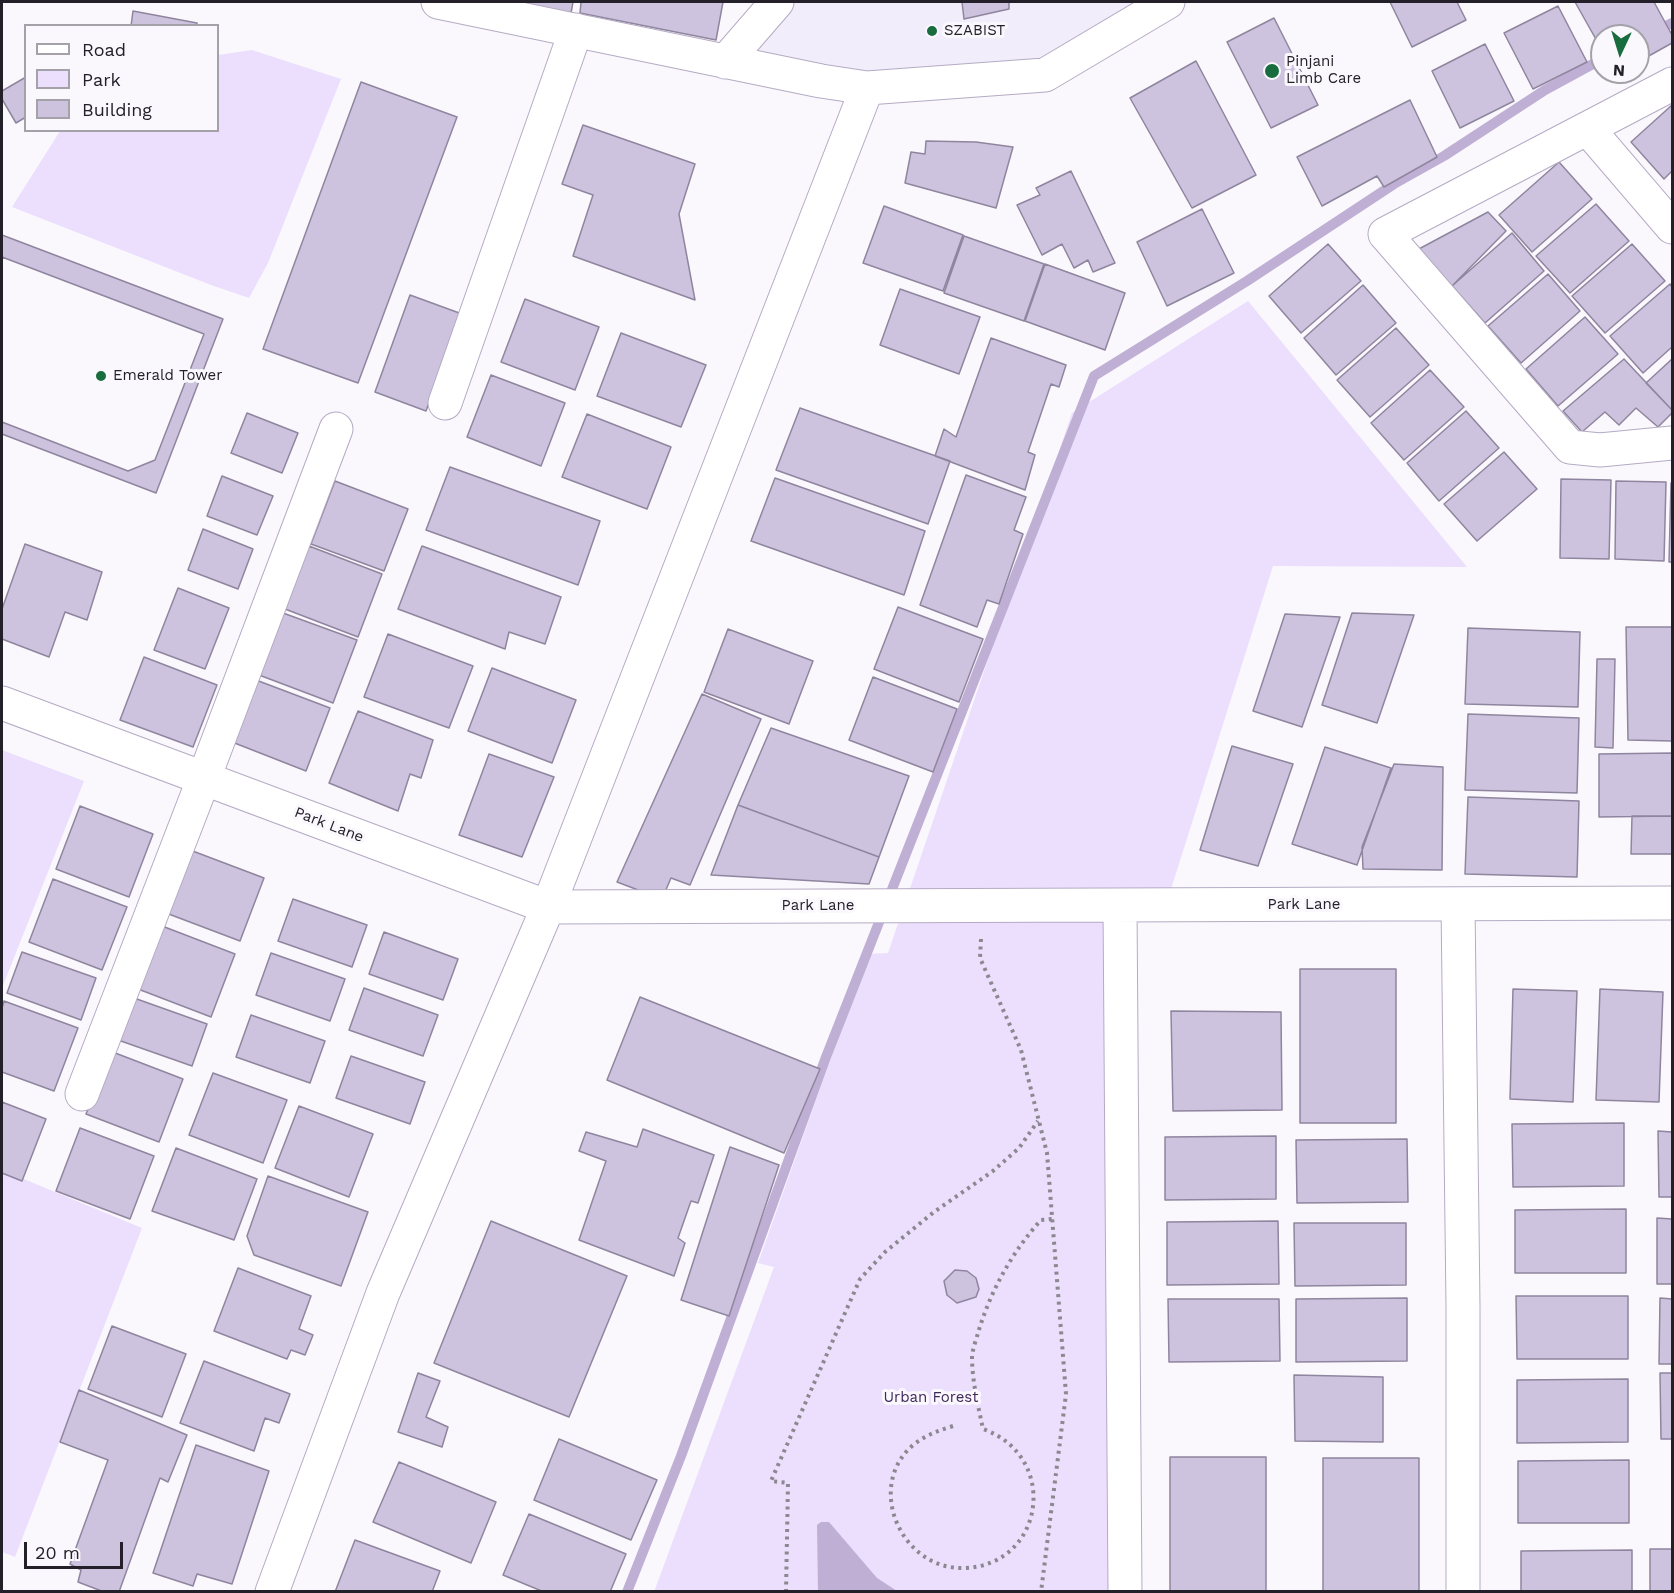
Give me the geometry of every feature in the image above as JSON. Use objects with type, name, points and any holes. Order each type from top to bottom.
[{"type":"street","points":[[438,2],[725,62],[867,88],[1046,75],[1168,2]]},
{"type":"street","points":[[725,62],[777,2]]},
{"type":"street","points":[[445,403],[576,30]]},
{"type":"street","points":[[1672,84],[1385,234],[1570,447],[1600,450],[1672,443]]},
{"type":"street","points":[[272,1592],[383,1293],[548,907],[867,88]]},
{"type":"street","points":[[1588,129],[1672,227]]},
{"type":"street","points":[[82,1094],[336,429]]},
{"type":"street","name":"Park Lane","points":[[2,703],[548,907],[1672,903]]},
{"type":"street","points":[[1458,904],[1463,1306],[1463,1592]]},
{"type":"street","points":[[1120,905],[1125,1592]]},
{"type":"path","points":[[981,906],[980,958],[1020,1050],[1047,1153],[1066,1394],[1041,1592]]},
{"type":"path","points":[[786,1592],[788,1483],[771,1481],[860,1279],[885,1252],[934,1212],[993,1171],[1019,1148],[1038,1120]]},
{"type":"path","points":[[953,1426],[930,1433],[911,1447],[897,1466],[891,1490],[893,1513],[902,1536],[918,1553],[939,1564],[963,1568],[987,1564],[1007,1553],[1023,1536],[1032,1515],[1034,1492],[1028,1469],[1016,1449],[998,1435],[983,1429],[974,1389],[972,1353],[985,1309],[1002,1276],[1029,1233],[1041,1220],[1052,1219]]},
{"type":"shaded area","name":"SZABIST","points":[[770,2],[1168,2],[1045,75],[867,88],[719,60]]},
{"type":"shaded area","points":[[821,1522],[829,1522],[877,1578],[897,1591],[818,1591],[817,1525]]},
{"type":"green space","points":[[252,50],[341,79],[268,263],[249,298],[12,207],[59,132],[219,132],[219,55]]},
{"type":"green space","name":"Urban Forest","points":[[1248,301],[1467,567],[1273,566],[1166,905],[1121,905],[1125,1591],[654,1592],[774,1267],[758,1263],[868,954],[888,953],[1072,413]]},
{"type":"green space","points":[[2,750],[84,781],[2,988]]},
{"type":"green space","points":[[2,1170],[142,1228],[15,1557],[2,1552]]},
{"type":"building","points":[[506,2],[573,2],[571,13]]},
{"type":"building","points":[[581,2],[723,2],[716,40],[580,13]]},
{"type":"building","points":[[962,2],[1009,2],[1009,9],[964,19]]},
{"type":"building","points":[[1390,2],[1457,2],[1466,20],[1412,47]]},
{"type":"building","points":[[1575,2],[1654,2],[1672,35],[1672,43],[1650,55],[1650,24],[1590,24],[1590,29]]},
{"type":"building","points":[[1558,6],[1587,62],[1533,89],[1504,33]]},
{"type":"building","points":[[133,11],[197,23],[197,24],[131,24]]},
{"type":"building","points":[[1274,18],[1318,105],[1271,128],[1227,42]]},
{"type":"building","points":[[1485,44],[1514,101],[1460,128],[1432,71]]},
{"type":"building","points":[[1196,61],[1256,175],[1192,208],[1130,98]]},
{"type":"building","points":[[24,78],[24,118],[16,123],[2,99],[2,91]]},
{"type":"building","points":[[361,82],[457,117],[358,383],[263,349]]},
{"type":"building","points":[[1410,100],[1437,157],[1384,187],[1377,176],[1322,206],[1297,157]]},
{"type":"building","points":[[1672,105],[1672,171],[1664,179],[1631,142]]},
{"type":"building","points":[[583,125],[695,164],[679,214],[695,300],[573,256],[593,195],[562,184]]},
{"type":"building","points":[[926,141],[976,142],[1013,147],[996,208],[905,183],[911,152],[925,154]]},
{"type":"building","points":[[1559,162],[1592,199],[1532,252],[1499,215]]},
{"type":"building","points":[[1071,171],[1115,263],[1093,272],[1088,260],[1074,268],[1062,244],[1042,255],[1017,205],[1040,195],[1036,188]]},
{"type":"building","points":[[1596,204],[1629,241],[1570,293],[1536,256]]},
{"type":"building","points":[[884,206],[963,235],[943,291],[863,263]]},
{"type":"building","points":[[1202,209],[1234,273],[1167,306],[1137,242]]},
{"type":"building","points":[[1488,212],[1506,231],[1452,286],[1417,250]]},
{"type":"building","points":[[1512,233],[1544,271],[1485,323],[1452,286]]},
{"type":"building","name":"Emerald Tower","points":[[2,235],[223,319],[156,493],[2,434]]},
{"type":"building","points":[[964,236],[1044,264],[1024,321],[944,293]]},
{"type":"building","points":[[1328,244],[1361,281],[1301,333],[1269,296]]},
{"type":"building","points":[[1632,244],[1665,281],[1605,333],[1572,296]]},
{"type":"building","name":"Emerald Tower","points":[[2,257],[204,334],[155,460],[128,471],[2,422]]},
{"type":"building","points":[[1045,264],[1125,293],[1105,350],[1025,321]]},
{"type":"building","points":[[1548,274],[1580,311],[1521,363],[1488,326]]},
{"type":"building","points":[[1670,284],[1672,287],[1672,347],[1643,373],[1610,336]]},
{"type":"building","points":[[1363,285],[1396,323],[1336,375],[1304,338]]},
{"type":"building","points":[[900,289],[980,317],[959,374],[880,345]]},
{"type":"building","points":[[410,295],[462,314],[426,411],[375,392]]},
{"type":"building","points":[[525,299],[599,327],[575,390],[501,362]]},
{"type":"building","points":[[1585,317],[1618,354],[1558,406],[1526,369]]},
{"type":"building","points":[[1396,328],[1429,365],[1370,417],[1337,380]]},
{"type":"building","points":[[621,333],[706,365],[681,427],[597,396]]},
{"type":"building","points":[[991,338],[1066,365],[1059,387],[1051,384],[1028,452],[1035,455],[1025,490],[935,456],[944,429],[956,437]]},
{"type":"building","points":[[1624,359],[1672,410],[1672,413],[1658,427],[1636,408],[1619,425],[1605,412],[1582,432],[1563,411]]},
{"type":"building","points":[[1672,359],[1672,410],[1646,383]]},
{"type":"building","points":[[1430,370],[1464,407],[1404,460],[1371,423]]},
{"type":"building","points":[[491,375],[565,403],[541,466],[467,437]]},
{"type":"building","points":[[800,408],[950,461],[928,524],[776,470]]},
{"type":"building","points":[[1466,411],[1499,448],[1439,501],[1407,463]]},
{"type":"building","points":[[247,413],[298,433],[282,473],[231,453]]},
{"type":"building","points":[[587,414],[671,447],[647,509],[562,477]]},
{"type":"building","points":[[1504,452],[1537,489],[1477,541],[1444,504]]},
{"type":"building","points":[[450,467],[600,521],[578,585],[426,530]]},
{"type":"building","points":[[966,475],[1026,497],[1014,530],[1023,534],[999,604],[987,600],[977,627],[920,605]]},
{"type":"building","points":[[222,476],[273,496],[257,535],[207,516]]},
{"type":"building","points":[[775,478],[925,531],[904,595],[751,541]]},
{"type":"building","points":[[1561,479],[1611,480],[1609,559],[1560,558]]},
{"type":"building","points":[[335,481],[408,509],[384,571],[311,544]]},
{"type":"building","points":[[1616,481],[1666,482],[1664,561],[1615,559]]},
{"type":"building","points":[[1671,483],[1672,562],[1669,562]]},
{"type":"building","points":[[203,529],[253,549],[238,589],[188,570]]},
{"type":"building","points":[[25,544],[102,572],[87,620],[65,612],[49,657],[2,639],[2,609]]},
{"type":"building","points":[[309,546],[382,574],[358,637],[285,609]]},
{"type":"building","points":[[422,546],[561,597],[545,644],[509,632],[505,649],[398,609]]},
{"type":"building","points":[[178,588],[229,608],[205,669],[154,650]]},
{"type":"building","points":[[898,607],[983,639],[959,702],[874,669]]},
{"type":"building","points":[[283,613],[357,640],[333,703],[259,675]]},
{"type":"building","points":[[1352,613],[1414,615],[1377,723],[1322,705]]},
{"type":"building","points":[[1285,614],[1340,617],[1302,727],[1253,711]]},
{"type":"building","points":[[1626,627],[1672,627],[1672,741],[1628,740]]},
{"type":"building","points":[[1468,628],[1580,632],[1578,707],[1465,704]]},
{"type":"building","points":[[728,629],[813,661],[789,724],[704,692]]},
{"type":"building","points":[[388,634],[473,666],[449,728],[364,697]]},
{"type":"building","points":[[144,657],[217,685],[193,747],[120,720]]},
{"type":"building","points":[[1597,659],[1615,659],[1613,748],[1595,747]]},
{"type":"building","points":[[492,668],[576,700],[552,763],[468,731]]},
{"type":"building","points":[[873,677],[957,709],[933,772],[849,740]]},
{"type":"building","points":[[256,680],[330,708],[306,771],[232,742]]},
{"type":"building","points":[[702,694],[761,719],[690,885],[671,878],[662,899],[617,882]]},
{"type":"building","points":[[358,711],[433,740],[421,778],[410,774],[398,811],[329,783]]},
{"type":"building","points":[[1468,714],[1579,718],[1577,793],[1465,790]]},
{"type":"building","points":[[771,728],[909,776],[879,857],[738,805]]},
{"type":"building","points":[[1232,746],[1293,764],[1258,866],[1200,850]]},
{"type":"building","points":[[1325,747],[1391,768],[1357,865],[1292,844]]},
{"type":"building","points":[[1672,753],[1672,816],[1599,817],[1599,754]]},
{"type":"building","points":[[489,754],[554,777],[522,857],[459,835]]},
{"type":"building","points":[[1394,764],[1443,767],[1442,870],[1363,869],[1362,847]]},
{"type":"building","points":[[1468,797],[1579,801],[1577,877],[1465,874]]},
{"type":"building","points":[[738,805],[879,857],[869,884],[711,875]]},
{"type":"building","points":[[80,806],[153,834],[129,897],[56,869]]},
{"type":"building","points":[[1632,816],[1672,816],[1672,854],[1631,854]]},
{"type":"building","points":[[190,850],[264,878],[240,941],[166,913]]},
{"type":"building","points":[[53,879],[127,907],[102,970],[29,942]]},
{"type":"building","points":[[293,899],[367,925],[352,967],[278,941]]},
{"type":"building","points":[[162,926],[235,954],[211,1017],[138,989]]},
{"type":"building","points":[[384,932],[458,959],[443,1000],[369,974]]},
{"type":"building","points":[[22,952],[96,978],[81,1020],[7,993]]},
{"type":"building","points":[[271,953],[345,979],[330,1021],[256,995]]},
{"type":"building","points":[[1300,969],[1396,969],[1396,1123],[1300,1123]]},
{"type":"building","points":[[364,988],[438,1015],[423,1056],[349,1030]]},
{"type":"building","points":[[1513,989],[1577,991],[1573,1102],[1510,1099]]},
{"type":"building","points":[[1600,989],[1663,992],[1659,1102],[1596,1100]]},
{"type":"building","points":[[640,997],[820,1069],[784,1153],[607,1080]]},
{"type":"building","points":[[134,998],[207,1024],[192,1066],[118,1040]]},
{"type":"building","points":[[4,1001],[78,1028],[54,1091],[2,1072],[2,1008]]},
{"type":"building","points":[[1171,1011],[1281,1012],[1282,1110],[1173,1111]]},
{"type":"building","points":[[251,1015],[325,1041],[310,1083],[236,1057]]},
{"type":"building","points":[[110,1051],[183,1079],[159,1142],[86,1114]]},
{"type":"building","points":[[351,1056],[425,1082],[410,1124],[336,1098]]},
{"type":"building","points":[[213,1073],[287,1100],[263,1163],[189,1135]]},
{"type":"building","points":[[2,1102],[46,1119],[22,1181],[2,1173]]},
{"type":"building","points":[[299,1106],[373,1134],[349,1197],[275,1168]]},
{"type":"building","points":[[1624,1123],[1624,1186],[1513,1187],[1512,1124]]},
{"type":"building","points":[[80,1128],[154,1156],[130,1219],[56,1191]]},
{"type":"building","points":[[643,1129],[714,1155],[698,1203],[691,1201],[678,1238],[685,1243],[674,1276],[579,1240],[606,1161],[579,1151],[586,1132],[637,1147]]},
{"type":"building","points":[[1658,1131],[1672,1132],[1672,1197],[1659,1197]]},
{"type":"building","points":[[1276,1136],[1276,1199],[1165,1200],[1165,1137]]},
{"type":"building","points":[[1407,1139],[1408,1202],[1297,1203],[1296,1140]]},
{"type":"building","points":[[730,1147],[779,1165],[729,1316],[681,1300]]},
{"type":"building","points":[[176,1148],[257,1179],[234,1240],[152,1211]]},
{"type":"building","points":[[268,1176],[368,1212],[341,1286],[254,1255],[247,1236]]},
{"type":"building","points":[[1626,1209],[1626,1273],[1515,1273],[1515,1210]]},
{"type":"building","points":[[1657,1218],[1672,1219],[1672,1284],[1657,1284]]},
{"type":"building","points":[[491,1221],[627,1276],[569,1417],[434,1363]]},
{"type":"building","points":[[1278,1221],[1279,1284],[1167,1285],[1167,1222]]},
{"type":"building","points":[[1294,1223],[1406,1223],[1406,1285],[1295,1286]]},
{"type":"building","points":[[238,1268],[311,1296],[299,1329],[313,1335],[305,1355],[291,1350],[287,1359],[214,1331]]},
{"type":"building","points":[[955,1270],[967,1271],[976,1278],[979,1289],[976,1297],[957,1303],[947,1295],[944,1281]]},
{"type":"building","points":[[1516,1296],[1628,1296],[1628,1359],[1517,1359]]},
{"type":"building","points":[[1407,1298],[1407,1361],[1296,1362],[1296,1299]]},
{"type":"building","points":[[1660,1298],[1672,1299],[1672,1364],[1659,1364]]},
{"type":"building","points":[[1168,1299],[1279,1299],[1280,1361],[1169,1362]]},
{"type":"building","points":[[112,1326],[186,1354],[162,1417],[88,1389]]},
{"type":"building","points":[[204,1361],[290,1394],[279,1423],[265,1418],[254,1451],[180,1423]]},
{"type":"building","points":[[418,1373],[440,1381],[426,1417],[448,1427],[442,1447],[398,1432]]},
{"type":"building","points":[[1660,1373],[1672,1373],[1672,1439],[1661,1439]]},
{"type":"building","points":[[1294,1375],[1383,1377],[1383,1442],[1295,1441]]},
{"type":"building","points":[[1628,1379],[1628,1442],[1517,1443],[1517,1380]]},
{"type":"building","points":[[79,1390],[187,1435],[168,1482],[160,1478],[119,1592],[104,1592],[78,1582],[81,1570],[70,1564],[108,1460],[60,1442]]},
{"type":"building","points":[[559,1439],[657,1480],[631,1540],[534,1500]]},
{"type":"building","points":[[196,1445],[269,1471],[232,1584],[197,1574],[193,1586],[153,1573]]},
{"type":"building","points":[[1170,1457],[1266,1457],[1266,1592],[1170,1592]]},
{"type":"building","points":[[1323,1458],[1419,1458],[1419,1592],[1323,1592]]},
{"type":"building","points":[[1629,1460],[1629,1523],[1518,1523],[1518,1461]]},
{"type":"building","points":[[399,1462],[496,1502],[471,1563],[373,1522]]},
{"type":"building","points":[[529,1514],[626,1554],[610,1592],[544,1592],[503,1575]]},
{"type":"building","points":[[355,1540],[440,1571],[432,1592],[335,1592]]},
{"type":"building","points":[[1650,1549],[1672,1549],[1672,1592],[1650,1592]]},
{"type":"building","points":[[1632,1550],[1632,1592],[1521,1592],[1521,1551]]},
{"type":"waterway","points":[[1650,34],[1672,23]]},
{"type":"waterway","points":[[627,1592],[681,1456],[826,1057],[1094,376],[1247,281],[1394,184],[1444,156],[1545,90],[1590,66]]},
{"type":"place","name":"SZABIST","points":[[932,31]]},
{"type":"place","name":"Pinjani Limb Care","points":[[1272,71]]},
{"type":"place","name":"Emerald Tower","points":[[101,376]]}]
